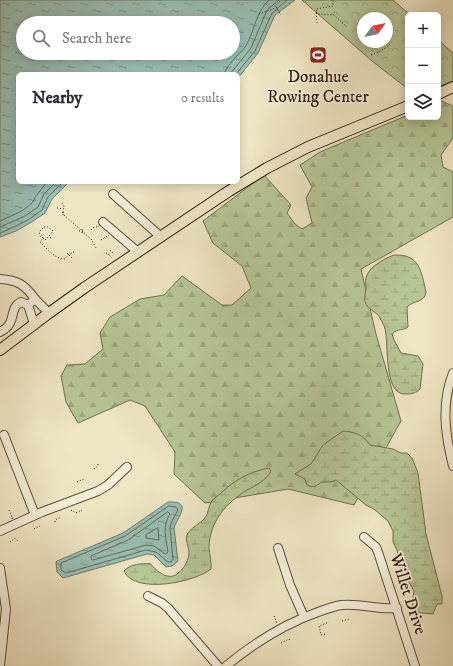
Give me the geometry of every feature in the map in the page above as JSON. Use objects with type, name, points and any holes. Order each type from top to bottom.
[{"type":"main road","points":[[441,93],[453,87]]},
{"type":"main road","points":[[0,350],[49,313],[138,252],[233,189],[281,160],[315,144],[405,107]]},
{"type":"street","points":[[113,194],[161,237]]},
{"type":"street","points":[[103,222],[138,252]]},
{"type":"street","points":[[0,279],[16,281],[22,284],[49,313]]},
{"type":"street","points":[[28,304],[35,299]]},
{"type":"street","points":[[0,332],[10,324],[16,306],[21,302],[28,304]]},
{"type":"street","points":[[28,304],[34,324]]},
{"type":"street","points":[[453,373],[447,392],[445,414],[446,436],[453,466]]},
{"type":"street","points":[[4,435],[35,515]]},
{"type":"street","points":[[0,531],[35,515],[104,488],[127,467]]},
{"type":"street","name":"Willet Drive","points":[[364,537],[376,547],[378,552],[415,666]]},
{"type":"street","points":[[278,548],[290,585],[304,617]]},
{"type":"street","points":[[0,568],[6,609],[0,666]]},
{"type":"street","points":[[148,596],[162,603],[168,608],[218,666]]},
{"type":"street","points":[[226,666],[278,629],[304,617],[342,605],[385,609],[397,608]]},
{"type":"path","points":[[259,14],[273,9],[281,0]]},
{"type":"path","points":[[316,11],[316,9],[333,6],[333,0]]},
{"type":"path","points":[[275,7],[281,15]]},
{"type":"path","points":[[316,11],[317,23]]},
{"type":"path","points":[[316,11],[319,14],[334,15],[347,27]]},
{"type":"path","points":[[371,55],[387,48]]},
{"type":"path","points":[[62,203],[64,206],[63,213]]},
{"type":"path","points":[[57,208],[60,208],[63,213],[92,241],[96,248]]},
{"type":"path","points":[[59,214],[63,213]]},
{"type":"path","points":[[42,238],[45,240],[53,231],[46,226],[39,232],[42,238],[40,242],[58,258],[65,259],[68,254],[74,252]]},
{"type":"path","points":[[82,229],[82,234]]},
{"type":"path","points":[[80,231],[85,231]]},
{"type":"path","points":[[101,240],[109,235]]},
{"type":"path","points":[[110,250],[113,253]]},
{"type":"path","points":[[106,253],[111,256]]},
{"type":"path","points":[[68,254],[73,259]]},
{"type":"path","points":[[94,469],[98,466],[98,464]]},
{"type":"path","points":[[78,482],[84,479]]},
{"type":"path","points":[[70,507],[73,512],[76,513],[82,510]]},
{"type":"path","points":[[9,510],[13,521]]},
{"type":"path","points":[[56,522],[55,520],[61,517]]},
{"type":"path","points":[[34,529],[40,526]]},
{"type":"path","points":[[10,542],[15,538],[18,541]]},
{"type":"path","points":[[274,616],[277,623]]},
{"type":"path","points":[[342,621],[350,619]]},
{"type":"path","points":[[325,634],[321,635],[319,626],[329,622]]},
{"type":"path","points":[[281,643],[289,639],[290,641]]},
{"type":"green space","points":[[302,0],[393,0],[407,12],[405,12],[405,87],[357,48],[393,48],[393,12],[357,12],[357,48]]},
{"type":"green space","points":[[441,43],[453,53],[453,81],[441,86]]},
{"type":"green space","points":[[441,101],[453,106],[453,138],[441,155],[443,167],[453,172],[453,217],[361,269],[376,334],[401,421],[354,505],[288,489],[205,503],[174,474],[175,452],[145,406],[130,400],[78,423],[66,402],[61,376],[67,365],[85,364],[103,349],[100,333],[110,317],[140,299],[164,295],[182,276],[222,305],[232,305],[251,288],[242,266],[213,243],[203,221],[264,175],[291,205],[287,213],[295,224],[302,229],[312,223],[306,198],[312,187],[300,165],[320,152],[405,116],[405,120],[441,120]]},
{"type":"green space","points":[[394,255],[409,257],[418,265],[423,277],[426,292],[425,296],[421,300],[407,307],[408,327],[392,334],[401,353],[418,356],[423,364],[420,389],[410,394],[399,392],[394,387],[388,368],[385,327],[378,315],[365,302],[367,274],[377,264]]},
{"type":"green space","points":[[343,431],[352,432],[359,435],[370,445],[393,449],[401,453],[407,453],[412,458],[418,473],[426,534],[442,596],[442,604],[437,604],[433,614],[421,613],[415,610],[412,604],[414,591],[401,569],[397,550],[393,542],[393,531],[388,521],[336,480],[331,482],[321,482],[313,487],[307,485],[305,479],[295,474],[311,464],[323,445]]},
{"type":"green space","points":[[269,468],[271,471],[266,477],[239,495],[220,514],[212,529],[210,538],[209,547],[211,569],[192,578],[166,584],[140,583],[130,578],[124,571],[133,565],[151,564],[156,570],[166,576],[174,576],[177,574],[183,568],[188,559],[189,553],[186,540],[187,535],[190,530],[205,518],[213,500],[243,477]]},
{"type":"water","points":[[0,0],[295,0],[275,15],[258,53],[240,76],[240,72],[16,72],[16,184],[67,184],[52,199],[45,213],[16,231],[0,237]]},
{"type":"water","points":[[168,502],[176,502],[182,507],[174,528],[178,561],[172,566],[166,567],[154,555],[147,554],[63,578],[57,572],[57,561],[123,533]]},
{"type":"place","name":"Donahue Rowing Center","points":[[318,55]]}]
